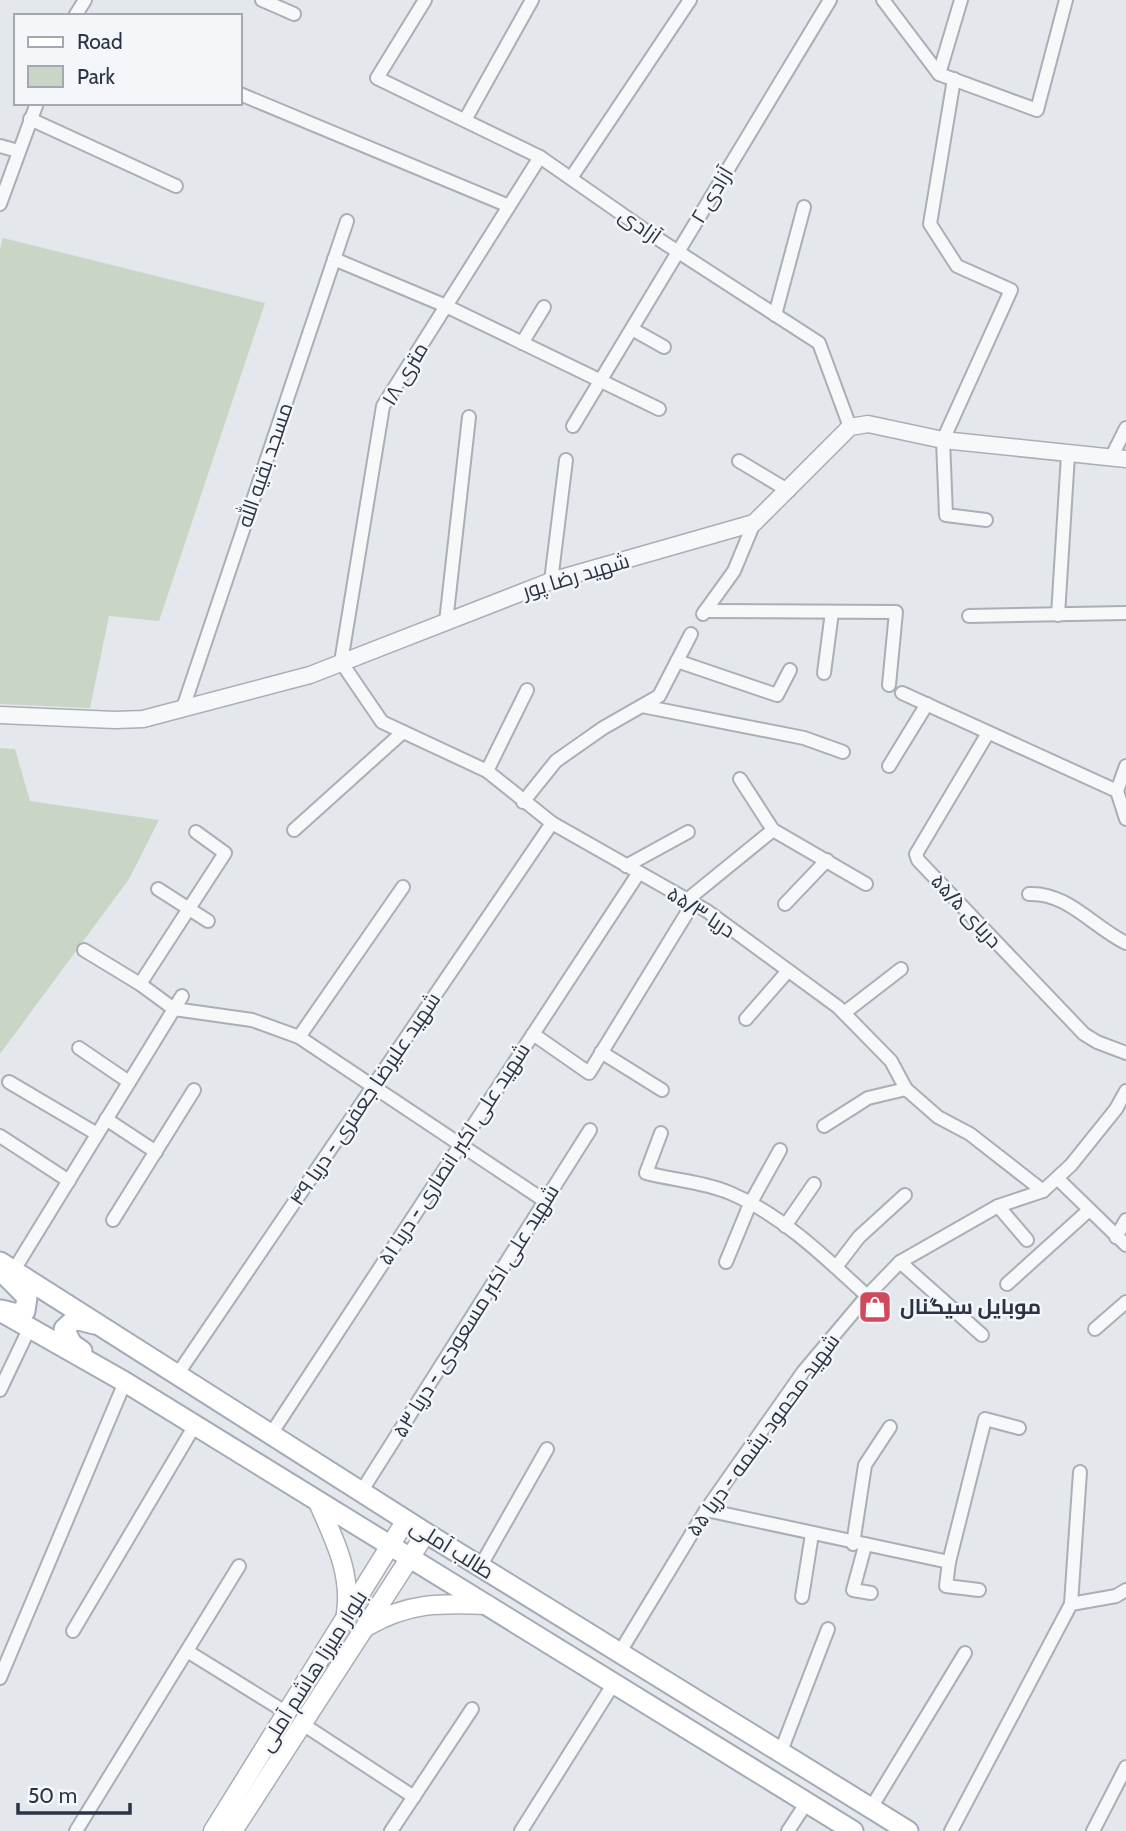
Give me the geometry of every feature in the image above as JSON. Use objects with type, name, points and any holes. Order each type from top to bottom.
[{"type":"main road","name":"طالب آملی","points":[[5,1267],[111,1331],[177,1376],[480,1567],[908,1831]]},
{"type":"main road","points":[[0,1311],[18,1314],[25,1311],[28,1304],[27,1297],[5,1267]]},
{"type":"main road","name":"طالب آملی","points":[[0,1311],[125,1382],[853,1831]]},
{"type":"main road","points":[[111,1331],[75,1319],[64,1329],[72,1344],[125,1382]]},
{"type":"main road","points":[[317,1500],[340,1552],[353,1626],[429,1603],[488,1605]]},
{"type":"main road","name":"بلوار میرزا هاشم آملی","points":[[213,1831],[294,1718],[353,1626],[391,1545],[406,1520]]},
{"type":"main road","name":"بلوار میرزا هاشم آملی","points":[[353,1626],[411,1558],[426,1533]]},
{"type":"main road","name":"بلوار میرزا هاشم آملی","points":[[233,1831],[294,1718]]},
{"type":"street","points":[[262,0],[294,14]]},
{"type":"street","name":"آزادی","points":[[425,0],[377,78],[540,157],[678,252],[819,343],[850,427]]},
{"type":"street","points":[[464,120],[532,0]]},
{"type":"street","points":[[571,178],[690,0]]},
{"type":"street","name":"آزادی ۲","points":[[573,426],[830,0]]},
{"type":"street","points":[[883,0],[939,74],[1037,110],[1066,0]]},
{"type":"street","points":[[939,74],[961,0]]},
{"type":"street","points":[[954,79],[930,224],[957,266],[1011,290],[943,440],[946,514],[986,520]]},
{"type":"street","points":[[242,95],[509,206]]},
{"type":"street","points":[[0,204],[36,105]]},
{"type":"street","points":[[30,119],[176,186]]},
{"type":"street","points":[[0,146],[18,151]]},
{"type":"street","name":"۱۸ متری","points":[[341,662],[383,406],[540,157]]},
{"type":"street","points":[[775,315],[804,207]]},
{"type":"street","name":"مسجد بقیه الله","points":[[183,708],[347,221]]},
{"type":"street","points":[[334,260],[446,306],[659,410]]},
{"type":"street","points":[[522,343],[544,307]]},
{"type":"street","points":[[632,329],[664,347]]},
{"type":"street","points":[[446,622],[469,417]]},
{"type":"street","points":[[850,427],[868,424],[943,440],[1118,459],[1126,428]]},
{"type":"street","name":"شهید رضا پور","points":[[0,716],[143,719],[310,675],[551,581],[754,523],[789,491],[850,427]]},
{"type":"street","points":[[1058,615],[1068,455]]},
{"type":"street","points":[[551,581],[566,460]]},
{"type":"street","points":[[738,461],[789,491]]},
{"type":"street","points":[[754,523],[734,571],[704,613],[896,612],[889,685]]},
{"type":"street","points":[[824,673],[832,612]]},
{"type":"street","points":[[969,616],[1126,613]]},
{"type":"street","points":[[523,802],[556,761],[659,696],[691,634]]},
{"type":"street","points":[[677,661],[777,695],[790,670]]},
{"type":"street","name":"دریا ۵۵/۳","points":[[341,662],[382,722],[487,771],[552,823],[690,902],[844,1013],[891,1061],[906,1089],[938,1116],[971,1133],[1043,1191]]},
{"type":"street","points":[[487,771],[527,690]]},
{"type":"street","points":[[902,692],[1117,791]]},
{"type":"street","points":[[889,766],[927,704]]},
{"type":"street","points":[[642,706],[804,738],[843,752]]},
{"type":"street","points":[[294,830],[403,732]]},
{"type":"street","name":"دریای ۵۵/۵","points":[[988,733],[916,854],[918,860],[1084,1034],[1126,1053]]},
{"type":"street","points":[[1125,767],[1117,791],[1126,819]]},
{"type":"street","points":[[740,779],[773,830],[866,884]]},
{"type":"street","name":"شهید علیرضا جعفری - دریا ۴۹","points":[[177,1376],[552,823]]},
{"type":"street","points":[[533,1034],[589,1073],[690,902],[773,830]]},
{"type":"street","points":[[140,984],[225,853],[195,832]]},
{"type":"street","points":[[626,866],[688,832]]},
{"type":"street","points":[[785,904],[827,860]]},
{"type":"street","name":"شهید علی اکبر انصاری - دریا ۵۱","points":[[271,1434],[638,874]]},
{"type":"street","points":[[299,1037],[403,887]]},
{"type":"street","points":[[158,889],[208,921]]},
{"type":"street","points":[[1028,894],[1046,893],[1063,900],[1107,934],[1126,943]]},
{"type":"street","points":[[84,950],[140,984],[174,1009],[252,1020],[299,1037],[545,1201]]},
{"type":"street","points":[[844,1013],[901,969]]},
{"type":"street","points":[[746,1019],[787,972]]},
{"type":"street","points":[[5,1267],[69,1181],[181,996]]},
{"type":"street","points":[[79,1048],[129,1082]]},
{"type":"street","points":[[601,1052],[662,1090]]},
{"type":"street","points":[[9,1082],[97,1135]]},
{"type":"street","points":[[824,1126],[869,1098],[906,1089]]},
{"type":"street","points":[[113,1220],[194,1090]]},
{"type":"street","name":"شهید محمود بشمه - دریا ۵۵","points":[[620,1652],[706,1510],[803,1372],[867,1296],[900,1262],[998,1206],[1043,1191],[1058,1179],[1116,1109],[1126,1091]]},
{"type":"street","points":[[106,1119],[156,1152]]},
{"type":"street","name":"شهید علی اکبر مسعودی - دریا ۵۳","points":[[361,1492],[590,1130]]},
{"type":"street","points":[[661,1132],[646,1173],[729,1192],[785,1226],[867,1296]]},
{"type":"street","points":[[0,1136],[69,1181]]},
{"type":"street","points":[[726,1262],[750,1204],[780,1150]]},
{"type":"street","points":[[1058,1179],[1121,1241],[1126,1220]]},
{"type":"street","points":[[785,1226],[814,1184]]},
{"type":"street","points":[[836,1267],[859,1237],[905,1195]]},
{"type":"street","points":[[998,1206],[1027,1240]]},
{"type":"street","points":[[1007,1284],[1088,1211]]},
{"type":"street","points":[[900,1262],[982,1335]]},
{"type":"street","points":[[1095,1329],[1126,1302]]},
{"type":"street","points":[[0,1390],[30,1328]]},
{"type":"street","points":[[0,1678],[125,1382]]},
{"type":"street","points":[[979,1590],[946,1586],[949,1562],[985,1419],[1018,1429]]},
{"type":"street","points":[[73,1630],[195,1425]]},
{"type":"street","points":[[871,1594],[853,1591],[865,1465],[890,1427]]},
{"type":"street","points":[[480,1567],[547,1449]]},
{"type":"street","points":[[951,1831],[1071,1604],[1080,1472]]},
{"type":"street","points":[[706,1510],[859,1545],[949,1562]]},
{"type":"street","points":[[802,1597],[812,1534]]},
{"type":"street","points":[[76,1831],[239,1566]]},
{"type":"street","points":[[1071,1604],[1116,1596],[1126,1590]]},
{"type":"street","points":[[780,1751],[828,1629]]},
{"type":"street","points":[[187,1651],[414,1797]]},
{"type":"street","points":[[871,1808],[965,1653]]},
{"type":"street","points":[[521,1831],[614,1683]]},
{"type":"street","points":[[391,1831],[472,1709]]},
{"type":"street","points":[[1093,1831],[1126,1768]]},
{"type":"street","points":[[788,1831],[807,1802]]},
{"type":"green space","points":[[3,238],[265,303],[159,621],[109,616],[90,708],[0,704],[0,249]]},
{"type":"green space","points":[[0,748],[15,749],[30,801],[159,820],[129,879],[0,1054]]},
{"type":"place","name":"موبایل سیگنال","points":[[875,1307]]}]
